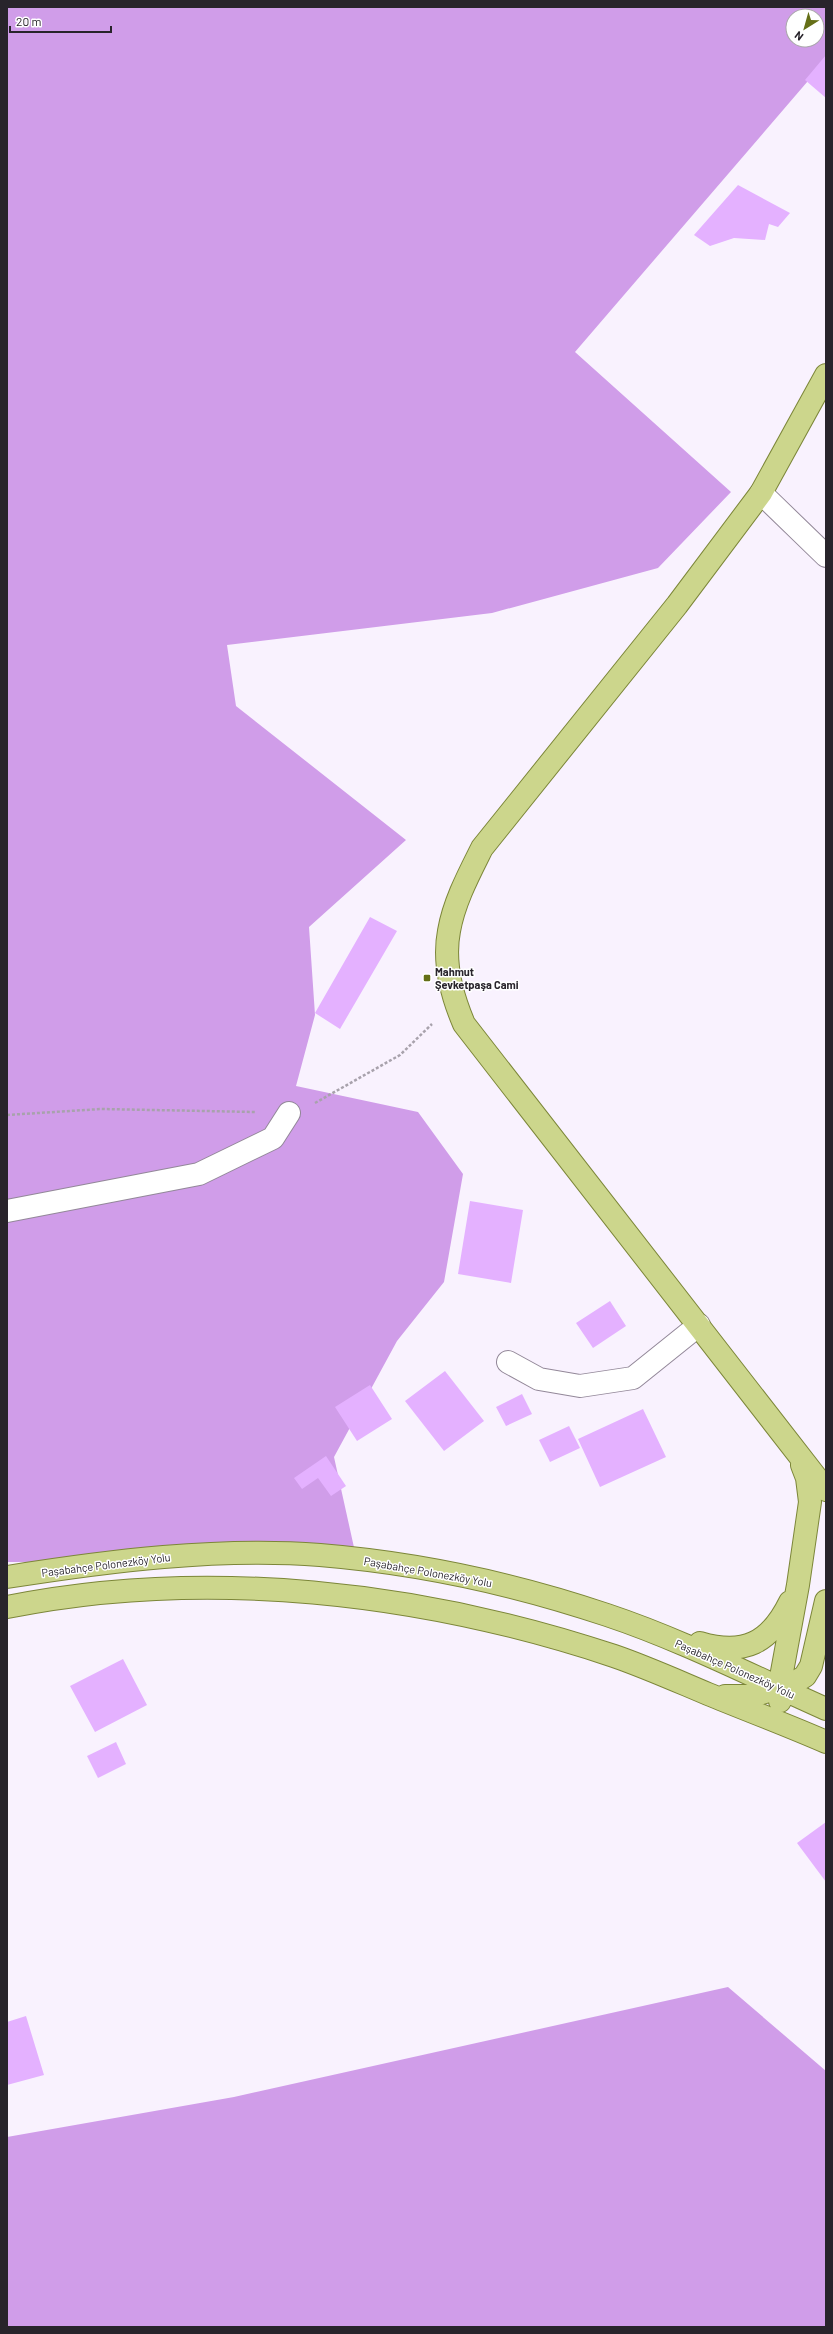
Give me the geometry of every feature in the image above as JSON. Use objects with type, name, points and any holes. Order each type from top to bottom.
[{"type":"main road","points":[[826,375],[761,493],[677,604],[482,848],[463,887],[449,931],[449,969],[454,1002],[464,1024],[479,1046],[699,1325],[826,1490]]},
{"type":"main road","points":[[796,1451],[826,1498]]},
{"type":"main road","points":[[796,1451],[807,1478],[810,1502],[798,1585],[779,1688],[782,1714],[788,1722],[799,1730]]},
{"type":"main road","name":"Paşabahçe Polonezköy Yolu","points":[[7,1577],[89,1564],[183,1556],[319,1555],[379,1562],[480,1580],[556,1598],[609,1615],[672,1640],[826,1709]]},
{"type":"main road","points":[[609,1615],[712,1646],[730,1649],[748,1645],[765,1637],[781,1622],[798,1585]]},
{"type":"main road","points":[[7,1607],[90,1595],[174,1589],[268,1590],[340,1596],[408,1606],[550,1637],[655,1670],[708,1694],[826,1742]]},
{"type":"main road","points":[[708,1694],[735,1697],[752,1696],[794,1684],[805,1676],[811,1666],[826,1601]]},
{"type":"street","points":[[761,493],[826,556]]},
{"type":"street","points":[[7,1211],[199,1174],[273,1138],[289,1113]]},
{"type":"street","points":[[508,1362],[539,1379],[580,1386],[633,1378],[699,1325]]},
{"type":"path","points":[[7,1115],[101,1109],[219,1110],[289,1113],[323,1099],[400,1055],[454,1002]]},
{"type":"shaded area","points":[[7,7],[826,7],[826,60],[575,352],[731,492],[658,568],[492,613],[227,645],[236,706],[406,840],[309,927],[315,1015],[296,1086],[418,1112],[463,1174],[444,1282],[397,1341],[334,1457],[357,1561],[7,1562]]},
{"type":"shaded area","points":[[728,1987],[826,2071],[826,2327],[7,2327],[7,2137],[234,2097]]},
{"type":"building","points":[[826,55],[826,98],[805,80]]},
{"type":"building","points":[[738,185],[790,213],[778,227],[769,224],[765,240],[734,238],[710,246],[694,235]]},
{"type":"building","points":[[370,917],[397,931],[340,1029],[315,1013]]},
{"type":"building","points":[[470,1201],[523,1210],[511,1283],[458,1274]]},
{"type":"building","points":[[610,1301],[626,1326],[593,1348],[576,1323]]},
{"type":"building","points":[[445,1371],[484,1421],[444,1451],[405,1401]]},
{"type":"building","points":[[370,1385],[392,1419],[357,1441],[335,1407]]},
{"type":"building","points":[[522,1394],[532,1414],[506,1426],[496,1407]]},
{"type":"building","points":[[643,1409],[666,1457],[600,1487],[578,1439]]},
{"type":"building","points":[[569,1426],[580,1448],[550,1462],[539,1440]]},
{"type":"building","points":[[326,1456],[346,1486],[331,1496],[318,1478],[302,1489],[294,1478]]},
{"type":"building","points":[[123,1659],[147,1705],[95,1732],[70,1686]]},
{"type":"building","points":[[116,1742],[126,1764],[98,1778],[87,1756]]},
{"type":"building","points":[[826,1822],[826,1882],[797,1843]]},
{"type":"building","points":[[26,2016],[44,2075],[7,2085],[7,2022]]},
{"type":"place","name":"Mahmut Şevketpaşa Cami","points":[[427,978]]}]
